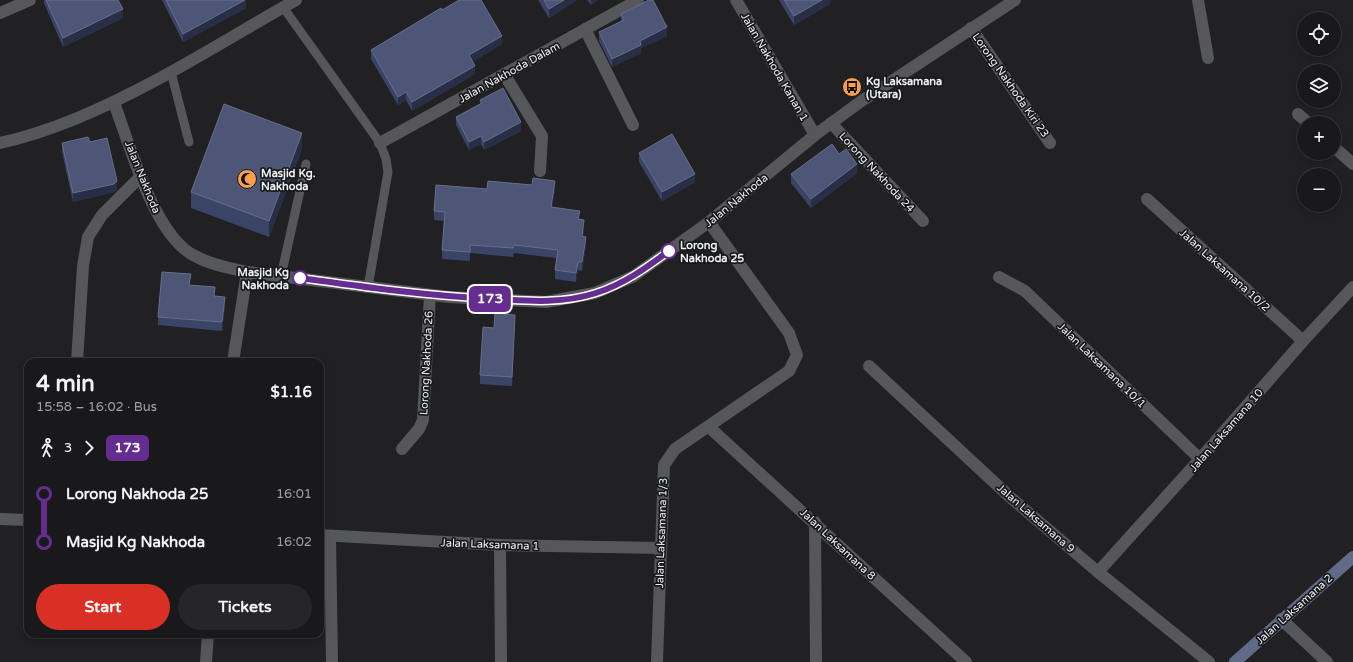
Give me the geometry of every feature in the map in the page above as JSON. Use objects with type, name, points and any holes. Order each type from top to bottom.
[{"type":"street","points":[[0,13],[30,0]]},
{"type":"street","points":[[0,143],[29,137],[114,103],[296,0]]},
{"type":"street","name":"Jalan Nakhoda Dalam","points":[[380,144],[638,0]]},
{"type":"street","name":"Jalan Nakhoda Kanan 1","points":[[736,0],[815,134]]},
{"type":"street","name":"Jalan Nakhoda","points":[[114,103],[148,193],[168,233],[179,245],[194,256],[218,265],[247,272],[430,295],[546,302],[570,299],[595,293],[634,276],[709,222],[815,134],[971,28],[1015,0]]},
{"type":"street","points":[[1198,0],[1208,58]]},
{"type":"street","name":"Lorong Nakhoda Kiri 23","points":[[971,28],[1050,143]]},
{"type":"street","points":[[585,29],[633,125]]},
{"type":"street","points":[[504,74],[542,136],[540,171]]},
{"type":"street","name":"Lorong Nakhoda 24","points":[[831,123],[923,221]]},
{"type":"street","points":[[1341,153],[1353,164]]},
{"type":"street","points":[[77,358],[83,266],[88,237],[102,215],[142,176]]},
{"type":"street","name":"Jalan Laksamana 10/2","points":[[1147,199],[1303,341]]},
{"type":"street","points":[[709,222],[789,333],[797,355],[789,371],[709,427]]},
{"type":"street","points":[[234,358],[247,272]]},
{"type":"street","name":"Jalan Laksamana 10/1","points":[[999,277],[1026,291],[1200,460]]},
{"type":"street","name":"Jalan Laksamana 10","points":[[1098,572],[1200,460],[1303,341],[1353,287]]},
{"type":"street","name":"Lorong Nakhoda 26","points":[[402,448],[419,429],[423,420],[430,295]]},
{"type":"street","name":"Jalan Laksamana 9","points":[[869,366],[1010,497],[1098,572],[1209,662]]},
{"type":"street","name":"Jalan Laksamana 8","points":[[709,427],[815,522],[966,662]]},
{"type":"street","name":"Jalan Laksamana 1/3","points":[[657,662],[664,465],[675,448],[709,427]]},
{"type":"street","points":[[0,519],[24,520]]},
{"type":"street","points":[[815,522],[816,662]]},
{"type":"street","points":[[325,536],[332,662]]},
{"type":"street","name":"Jalan Laksamana 1","points":[[325,536],[500,545],[660,548]]},
{"type":"street","points":[[500,545],[501,662]]},
{"type":"street","name":"Jalan Laksamana 2","points":[[1235,662],[1281,619],[1353,557]]},
{"type":"street","points":[[1281,619],[1327,662]]},
{"type":"street","points":[[206,662],[208,638]]},
{"type":"lane","points":[[283,7],[380,144],[386,158],[388,172],[368,287]]},
{"type":"lane","points":[[170,72],[188,142]]},
{"type":"lane","points":[[280,276],[306,164]]},
{"type":"building","points":[[46,0],[118,0],[123,9],[63,38]]},
{"type":"building","points":[[166,0],[245,0],[183,34]]},
{"type":"building","points":[[459,0],[481,0],[502,36],[469,55],[475,66],[412,102],[406,92],[398,97],[371,50],[441,8],[442,10]]},
{"type":"building","points":[[544,0],[564,0],[549,9]]},
{"type":"building","points":[[649,0],[653,0],[667,27],[640,41],[641,45],[612,59],[599,32],[624,20],[621,14]]},
{"type":"building","points":[[784,0],[822,0],[794,16]]},
{"type":"building","points":[[503,88],[521,122],[484,142],[481,136],[469,142],[456,117],[482,103],[480,100]]},
{"type":"building","name":"Masjid Kg. Nakhoda","points":[[224,104],[302,133],[269,221],[191,192]]},
{"type":"building","points":[[672,134],[695,174],[662,192],[639,153]]},
{"type":"building","points":[[88,137],[90,142],[107,138],[117,181],[114,184],[73,193],[62,143]]},
{"type":"building","points":[[832,144],[839,154],[846,149],[857,164],[811,199],[791,174]]},
{"type":"building","points":[[533,178],[555,181],[551,207],[580,211],[578,219],[584,220],[582,236],[586,237],[582,262],[578,262],[576,273],[555,270],[558,250],[514,245],[513,248],[470,245],[470,252],[442,250],[445,212],[434,211],[436,185],[487,189],[488,181],[532,185]]},
{"type":"building","points":[[162,272],[191,274],[189,285],[215,287],[214,296],[225,297],[222,322],[158,317]]},
{"type":"building","points":[[495,313],[515,315],[512,377],[480,375],[483,327],[494,328]]},
{"type":"bus line","name":"173","points":[[300,278],[449,297],[546,302],[570,299],[615,286],[634,276],[669,251]]},
{"type":"place","name":"Kg Laksamana (Utara)","points":[[852,87]]},
{"type":"place","name":"Masjid Kg. Nakhoda","points":[[247,179]]},
{"type":"place","name":"Lorong Nakhoda 25","points":[[669,251]]},
{"type":"place","name":"Masjid Kg Nakhoda","points":[[300,278]]}]
